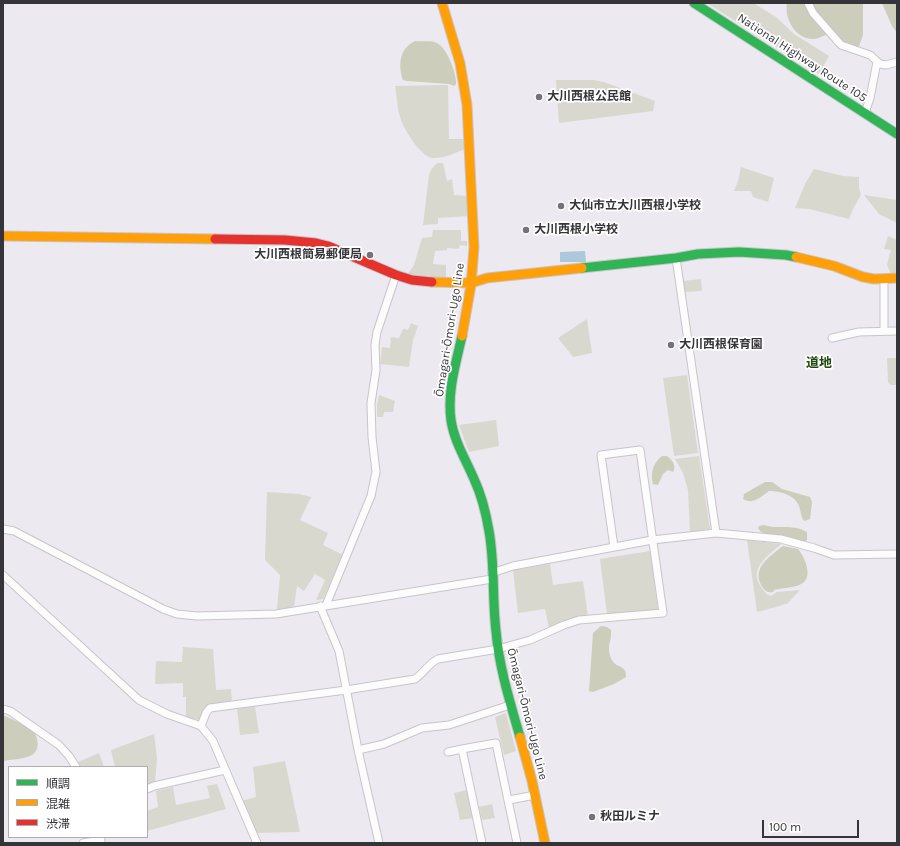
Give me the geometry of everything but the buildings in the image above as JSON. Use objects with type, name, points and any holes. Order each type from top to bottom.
[{"type":"main road","name":"Ōmagari-Ōmori-Ugo Line","points":[[442,3],[460,63],[467,105],[474,234],[471,283],[464,326],[452,380],[450,410],[451,423],[456,440],[477,487],[487,517],[498,649],[510,705],[535,795],[544,843]]},
{"type":"main road","name":"National Highway Route 105","points":[[694,3],[897,134]]},
{"type":"main road","points":[[3,236],[285,240],[316,243],[338,250],[396,275],[412,280],[447,283],[471,283],[487,278],[676,258],[698,254],[739,252],[786,256],[834,266],[863,277],[874,279],[897,278]]},
{"type":"street","points":[[808,3],[813,13],[841,45],[870,55],[880,64],[886,65],[897,62]]},
{"type":"street","points":[[865,113],[870,98],[877,62]]},
{"type":"street","points":[[676,258],[716,533]]},
{"type":"street","points":[[379,843],[358,750],[339,651],[323,606],[347,555],[370,496],[376,472],[372,437],[371,403],[376,370],[376,332],[396,275]]},
{"type":"street","points":[[884,278],[884,331]]},
{"type":"street","points":[[832,338],[859,332],[897,331]]},
{"type":"street","points":[[201,726],[206,713],[210,708],[346,690],[415,679],[421,675],[432,662],[438,659],[498,649],[530,640],[579,620],[663,613],[640,450],[601,455],[614,547]]},
{"type":"street","points":[[3,529],[14,531],[163,608],[177,614],[197,616],[276,614],[492,576],[512,566],[652,540],[716,533],[781,539],[834,555],[897,554]]},
{"type":"street","points":[[3,575],[140,700],[167,714],[201,726],[213,741],[256,843]]},
{"type":"street","points":[[358,750],[384,744],[422,728],[449,724],[510,705]]},
{"type":"street","points":[[3,709],[10,711],[59,746],[69,756],[75,766]]},
{"type":"street","points":[[448,752],[496,742],[517,843]]},
{"type":"street","points":[[462,749],[482,843]]},
{"type":"street","points":[[148,789],[225,770]]},
{"type":"street","points":[[509,800],[535,795]]},
{"type":"street","points":[[83,843],[101,840]]},
{"type":"shaded area","points":[[707,3],[753,3],[776,17],[794,34],[829,56],[819,74]]},
{"type":"shaded area","points":[[556,80],[594,80],[604,82],[655,101],[653,111],[559,123]]},
{"type":"shaded area","points":[[448,85],[449,139],[465,139],[465,149],[445,157],[432,158],[427,156],[417,147],[405,128],[399,113],[395,86]]},
{"type":"shaded area","points":[[437,163],[443,163],[447,181],[452,179],[454,195],[468,196],[469,216],[438,218],[438,224],[423,225],[429,175],[432,168]]},
{"type":"shaded area","points":[[741,167],[774,178],[768,202],[753,197],[751,191],[734,191]]},
{"type":"shaded area","points":[[814,169],[843,176],[859,177],[859,188],[861,195],[849,219],[809,209],[795,208],[805,184]]},
{"type":"shaded area","points":[[864,195],[897,200],[897,223],[879,214]]},
{"type":"shaded area","points":[[433,230],[461,230],[461,241],[467,241],[467,246],[460,245],[459,249],[447,248],[447,250],[435,251],[433,264],[446,265],[446,278],[407,275],[414,265],[422,238],[432,237]]},
{"type":"shaded area","points":[[888,236],[897,240],[897,274],[891,274],[887,265],[891,250],[884,249]]},
{"type":"shaded area","points":[[701,279],[702,291],[684,292],[683,281]]},
{"type":"shaded area","points":[[587,319],[592,353],[573,357],[558,338]]},
{"type":"shaded area","points":[[411,323],[418,326],[413,340],[409,367],[380,364],[382,347],[390,348],[391,337],[399,338],[403,329],[408,330]]},
{"type":"shaded area","points":[[887,358],[897,358],[897,385],[891,385],[888,382]]},
{"type":"shaded area","points":[[687,375],[698,453],[674,456],[663,378]]},
{"type":"shaded area","points":[[379,395],[395,401],[393,412],[384,412],[383,417],[377,417]]},
{"type":"shaded area","points":[[496,420],[499,446],[469,452],[459,425]]},
{"type":"shaded area","points":[[699,456],[710,529],[690,533],[688,490],[683,473],[675,459]]},
{"type":"shaded area","points":[[267,492],[299,494],[311,497],[300,520],[328,533],[323,545],[343,555],[323,599],[316,600],[325,580],[315,574],[304,591],[297,586],[294,606],[287,609],[277,609],[280,575],[265,560]]},
{"type":"shaded area","points":[[747,540],[781,544],[761,563],[757,575],[758,581],[762,588],[769,596],[777,592],[800,590],[788,603],[757,612]]},
{"type":"shaded area","points":[[650,551],[658,610],[607,614],[600,559]]},
{"type":"shaded area","points":[[550,564],[553,585],[583,581],[588,617],[549,628],[545,609],[518,613],[513,570]]},
{"type":"shaded area","points":[[183,647],[213,649],[216,690],[231,689],[232,703],[209,706],[200,720],[186,717],[186,697],[183,697],[183,683],[155,684],[156,661],[182,662]]},
{"type":"shaded area","points":[[255,706],[259,733],[240,735],[237,708]]},
{"type":"shaded area","points":[[506,713],[516,751],[504,755],[495,717]]},
{"type":"shaded area","points":[[154,734],[157,758],[155,783],[148,786],[148,766],[115,766],[111,750]]},
{"type":"shaded area","points":[[99,753],[104,766],[80,766],[78,762]]},
{"type":"shaded area","points":[[285,761],[300,832],[255,833],[241,801],[256,797],[253,767]]},
{"type":"shaded area","points":[[217,784],[226,809],[148,831],[148,811],[158,807],[156,791],[173,787],[176,805],[210,798],[207,786]]},
{"type":"shaded area","points":[[467,790],[473,818],[460,820],[454,793]]},
{"type":"shaded area","points":[[492,804],[495,818],[482,820],[479,807]]},
{"type":"green space","points":[[787,3],[863,3],[863,35],[858,49],[855,51],[826,35],[817,39],[802,36],[789,22],[787,16]]},
{"type":"green space","points":[[882,3],[897,4],[897,33],[892,26]]},
{"type":"green space","points":[[415,41],[432,42],[441,46],[448,56],[455,74],[456,84],[454,86],[449,84],[403,80],[400,63],[401,58],[406,48]]},
{"type":"green space","points":[[662,456],[667,456],[671,459],[674,469],[673,472],[668,470],[663,474],[658,485],[653,484],[653,468]]},
{"type":"green space","points":[[765,482],[772,482],[782,489],[810,497],[812,502],[810,519],[804,521],[797,502],[787,494],[769,491],[754,501],[747,501],[743,499],[744,494]]},
{"type":"green space","points":[[764,525],[801,529],[807,532],[807,540],[804,542],[766,534],[761,532],[758,528],[759,526]]},
{"type":"green space","points":[[783,546],[798,549],[801,553],[806,563],[808,574],[807,578],[799,585],[769,592],[763,588],[760,581],[760,569],[767,559]]},
{"type":"green space","points":[[601,626],[607,627],[611,630],[609,650],[611,658],[615,664],[625,670],[626,677],[614,684],[593,692],[589,691],[593,633]]},
{"type":"green space","points":[[3,715],[24,725],[35,733],[38,742],[37,748],[30,756],[3,761]]},
{"type":"water","points":[[585,251],[586,262],[560,262],[560,252]]},
{"type":"traffic: fast","points":[[694,3],[897,134]]},
{"type":"traffic: fast","points":[[582,268],[676,258],[698,254],[739,252],[796,257]]},
{"type":"traffic: fast","points":[[462,336],[451,388],[451,420],[457,443],[471,472],[487,518],[491,543],[497,644],[505,684],[520,737]]},
{"type":"traffic: slow","points":[[442,3],[460,63],[467,105],[474,247],[471,285],[462,336]]},
{"type":"traffic: slow","points":[[3,236],[215,239]]},
{"type":"traffic: slow","points":[[796,257],[834,266],[863,277],[874,279],[897,278]]},
{"type":"traffic: slow","points":[[432,282],[471,283],[487,278],[582,268]]},
{"type":"traffic: slow","points":[[520,737],[532,781],[545,843]]},
{"type":"traffic: jam","points":[[215,239],[285,240],[316,243],[328,246],[396,275],[412,280],[432,282]]},
{"type":"place","name":"大川西根公民館","points":[[539,97]]},
{"type":"place","name":"大仙市立大川西根小学校","points":[[561,206]]},
{"type":"place","name":"大川西根小学校","points":[[526,230]]},
{"type":"place","name":"大川西根簡易郵便局","points":[[370,255]]},
{"type":"place","name":"大川西根保育園","points":[[671,345]]},
{"type":"place","name":"秋田ルミナ","points":[[592,817]]},
{"type":"district","name":"道地","points":[[819,363]]}]
